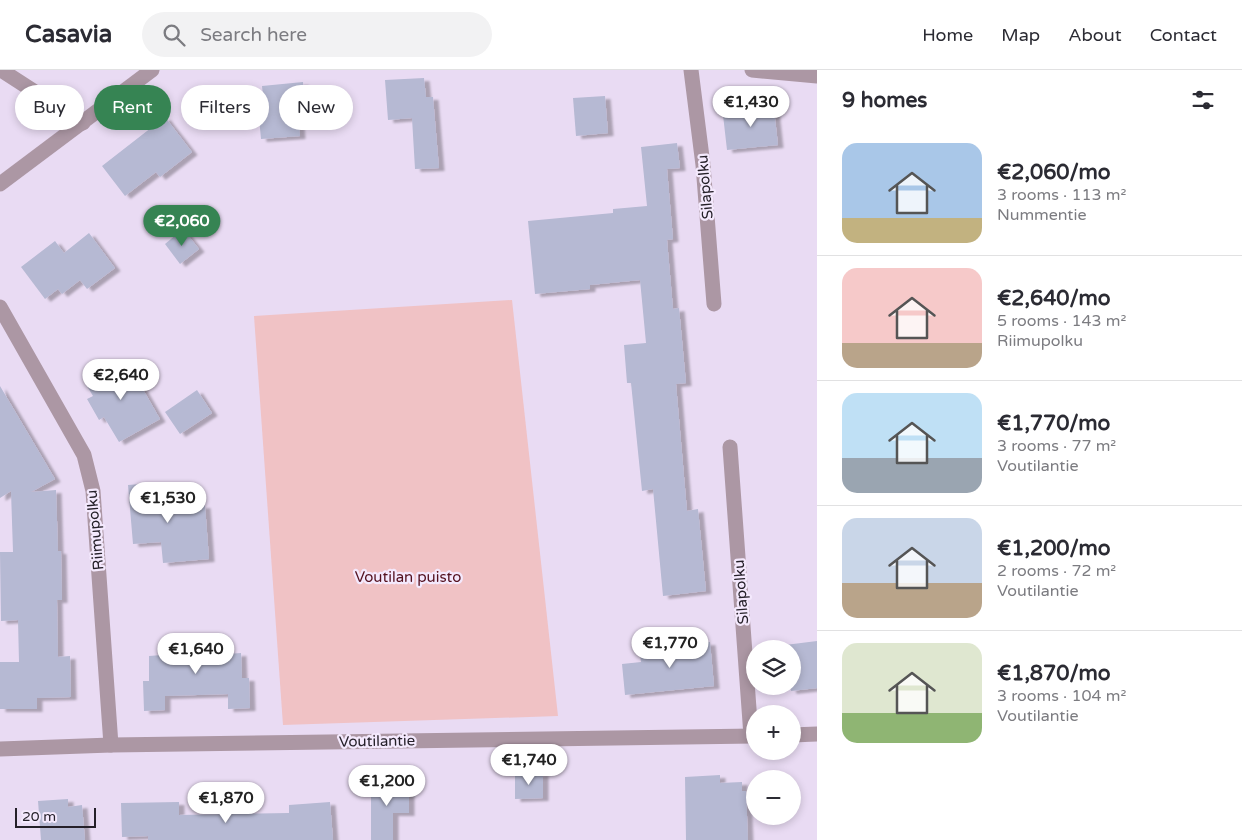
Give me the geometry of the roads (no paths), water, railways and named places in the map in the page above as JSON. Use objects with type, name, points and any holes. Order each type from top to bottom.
[{"type":"street","points":[[1,70],[24,85]]},
{"type":"street","points":[[84,122],[152,70]]},
{"type":"street","name":"Silapolku","points":[[691,70],[703,165],[714,304]]},
{"type":"street","points":[[752,70],[817,76]]},
{"type":"street","points":[[0,184],[73,130]]},
{"type":"street","name":"Riimupolku","points":[[0,307],[84,455],[93,491],[111,745]]},
{"type":"street","name":"Silapolku","points":[[730,447],[751,705]]},
{"type":"street","points":[[801,735],[817,734]]},
{"type":"street","name":"Voutilantie","points":[[0,749],[111,745],[746,736]]},
{"type":"park label","name":"Voutilan puisto","points":[[408,577]]}]
